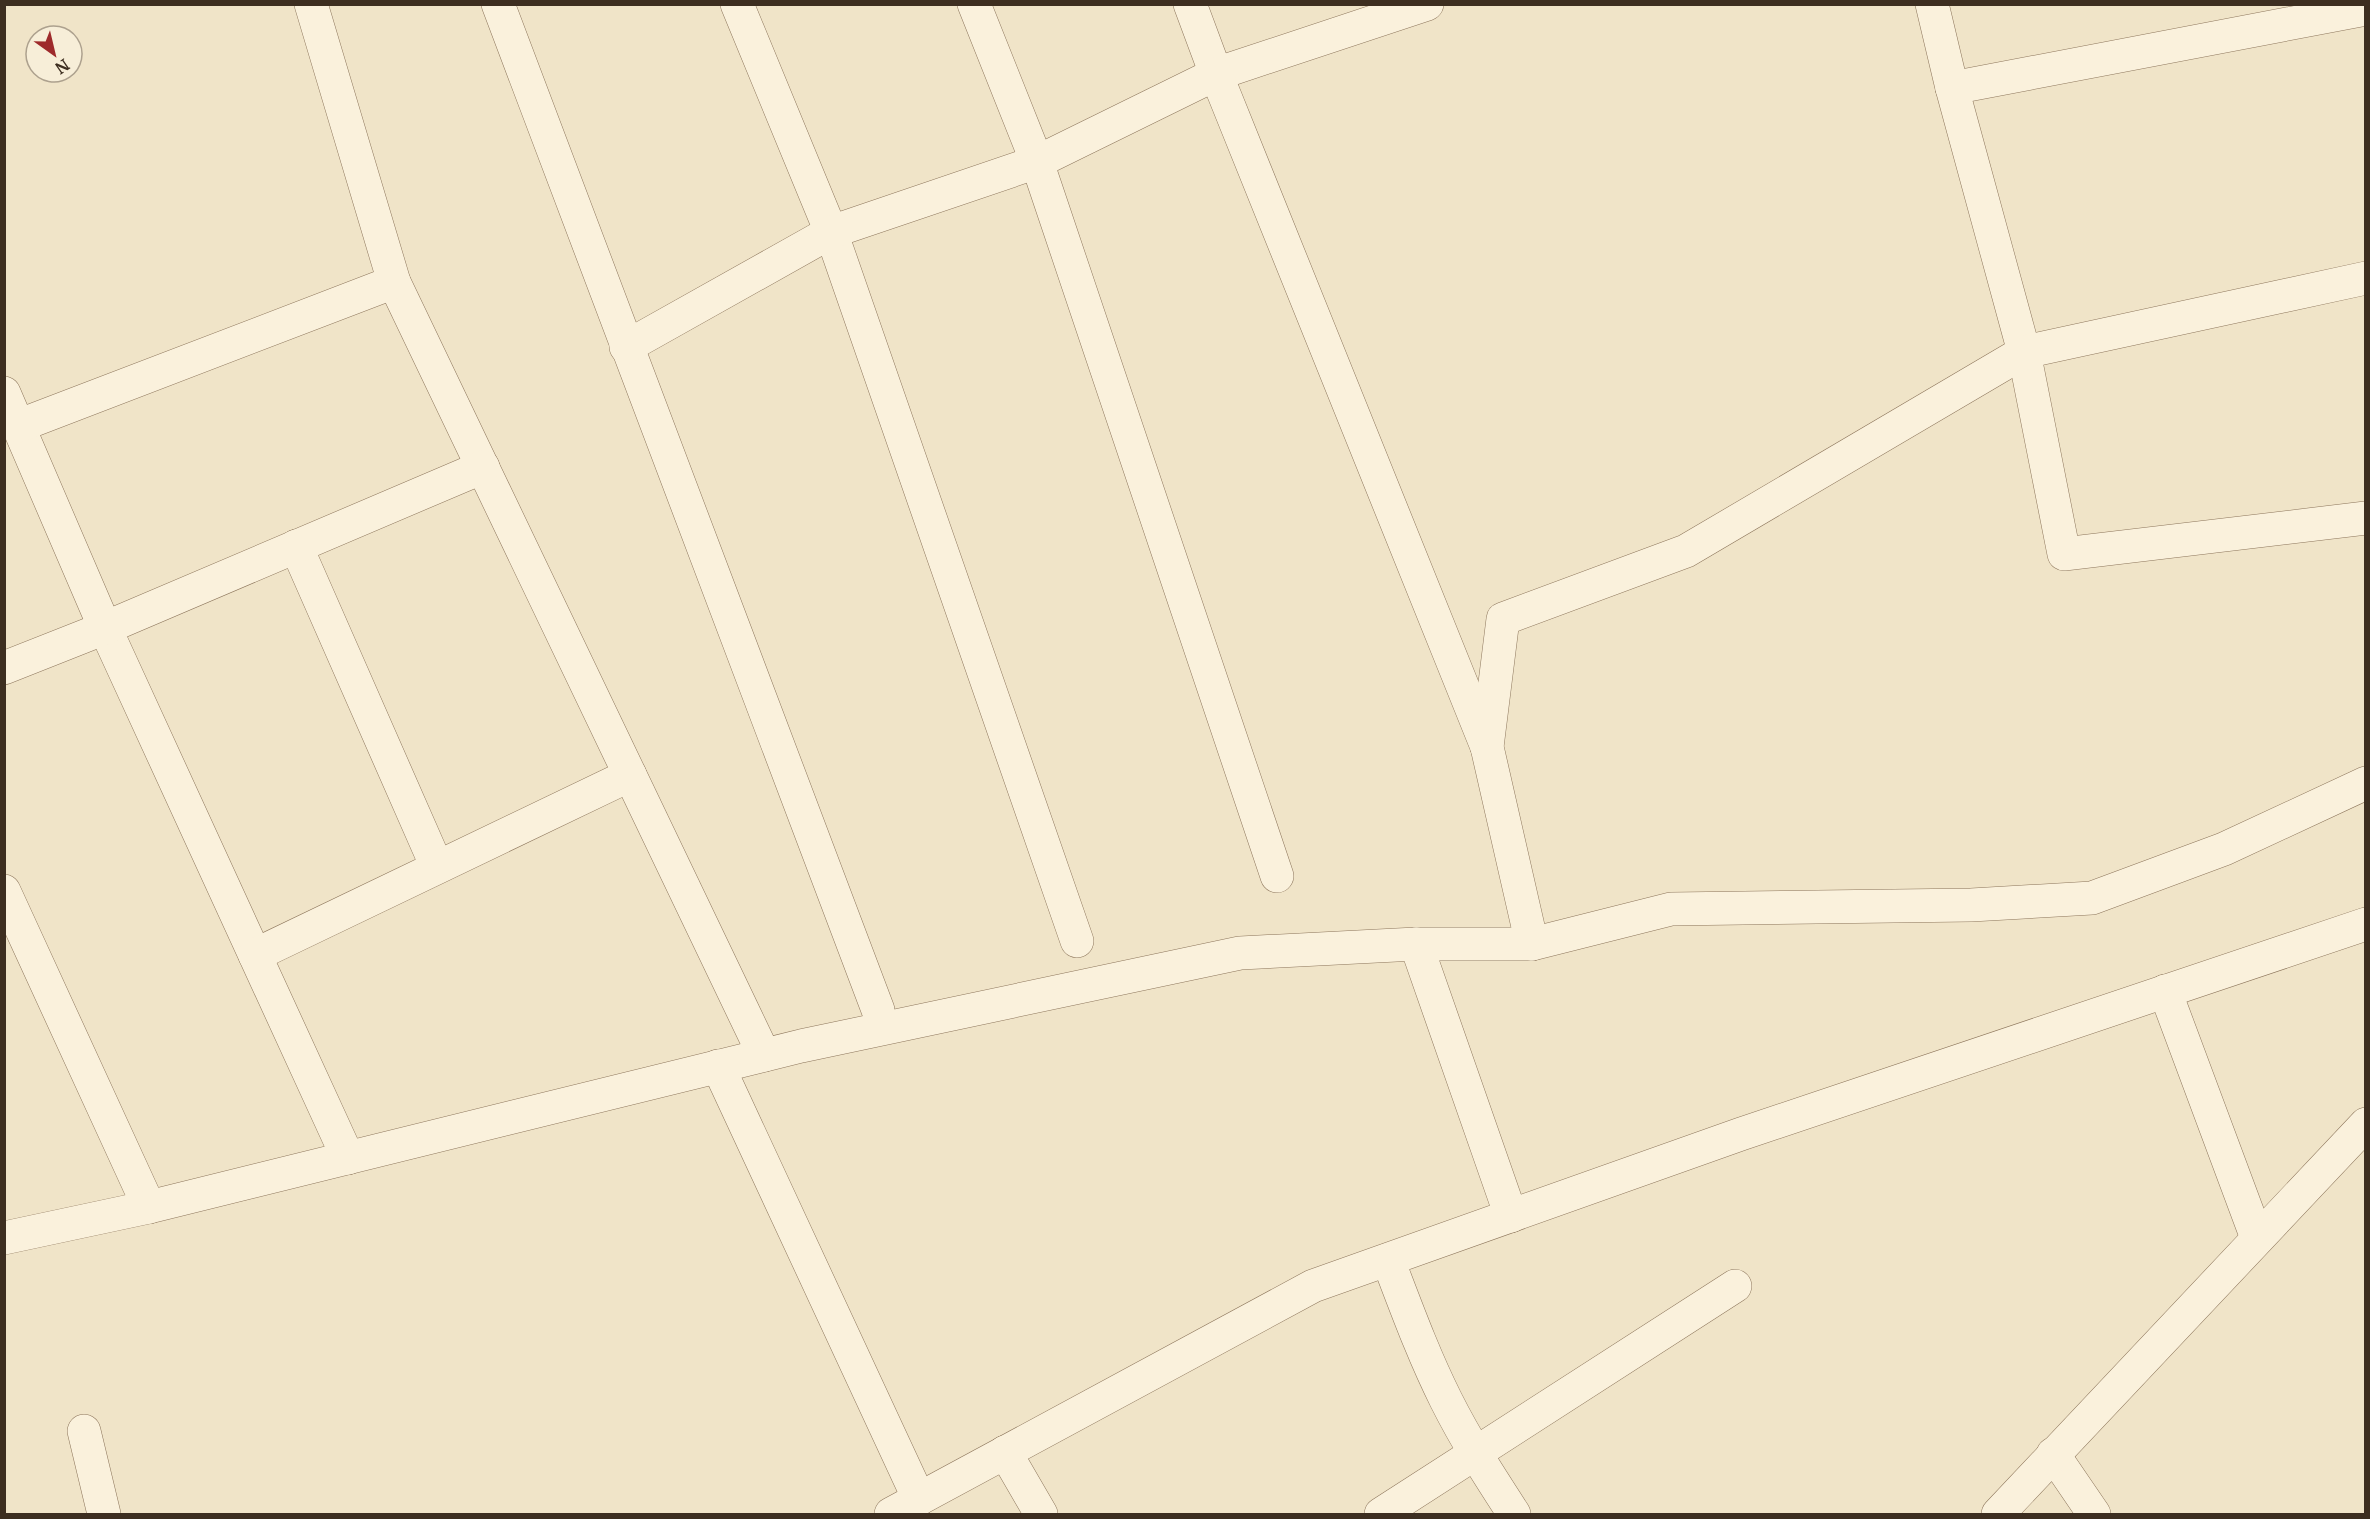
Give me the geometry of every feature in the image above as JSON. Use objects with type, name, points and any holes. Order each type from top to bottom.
[{"type":"street","points":[[311,4],[394,282],[764,1055]]},
{"type":"street","points":[[498,4],[878,1010]]},
{"type":"street","points":[[737,4],[831,232],[1077,941]]},
{"type":"street","points":[[974,4],[1037,162],[1277,876]]},
{"type":"street","points":[[1190,4],[1216,74],[1487,747],[1532,944]]},
{"type":"street","points":[[626,347],[831,232],[1037,162],[1216,74],[1427,4]]},
{"type":"street","points":[[1932,4],[1952,88],[2024,352],[2064,554],[2366,518]]},
{"type":"street","points":[[1952,88],[2366,9]]},
{"type":"street","points":[[1487,747],[1503,619],[1686,551],[2024,352],[2366,278]]},
{"type":"street","points":[[18,426],[394,282]]},
{"type":"street","points":[[4,393],[105,628],[348,1158]]},
{"type":"street","points":[[4,668],[105,628],[483,467]]},
{"type":"street","points":[[296,546],[437,867]]},
{"type":"street","points":[[255,955],[630,775]]},
{"type":"street","points":[[4,1238],[148,1207],[764,1055],[1240,953],[1416,944],[1532,944],[1671,909],[1971,905],[2092,898],[2224,849],[2366,783]]},
{"type":"street","points":[[4,891],[148,1207]]},
{"type":"street","points":[[891,1515],[1313,1286],[1741,1134],[2366,924]]},
{"type":"street","points":[[1416,944],[1511,1216]]},
{"type":"street","points":[[2165,991],[2258,1238]]},
{"type":"street","points":[[718,1066],[919,1499]]},
{"type":"street","points":[[1998,1515],[2366,1124]]},
{"type":"street","points":[[1388,1260],[1420,1344],[1446,1399],[1476,1455],[1514,1515]]},
{"type":"street","points":[[1381,1515],[1735,1286]]},
{"type":"street","points":[[84,1431],[104,1515]]},
{"type":"street","points":[[1005,1452],[1041,1515]]},
{"type":"street","points":[[2053,1454],[2094,1515]]}]
